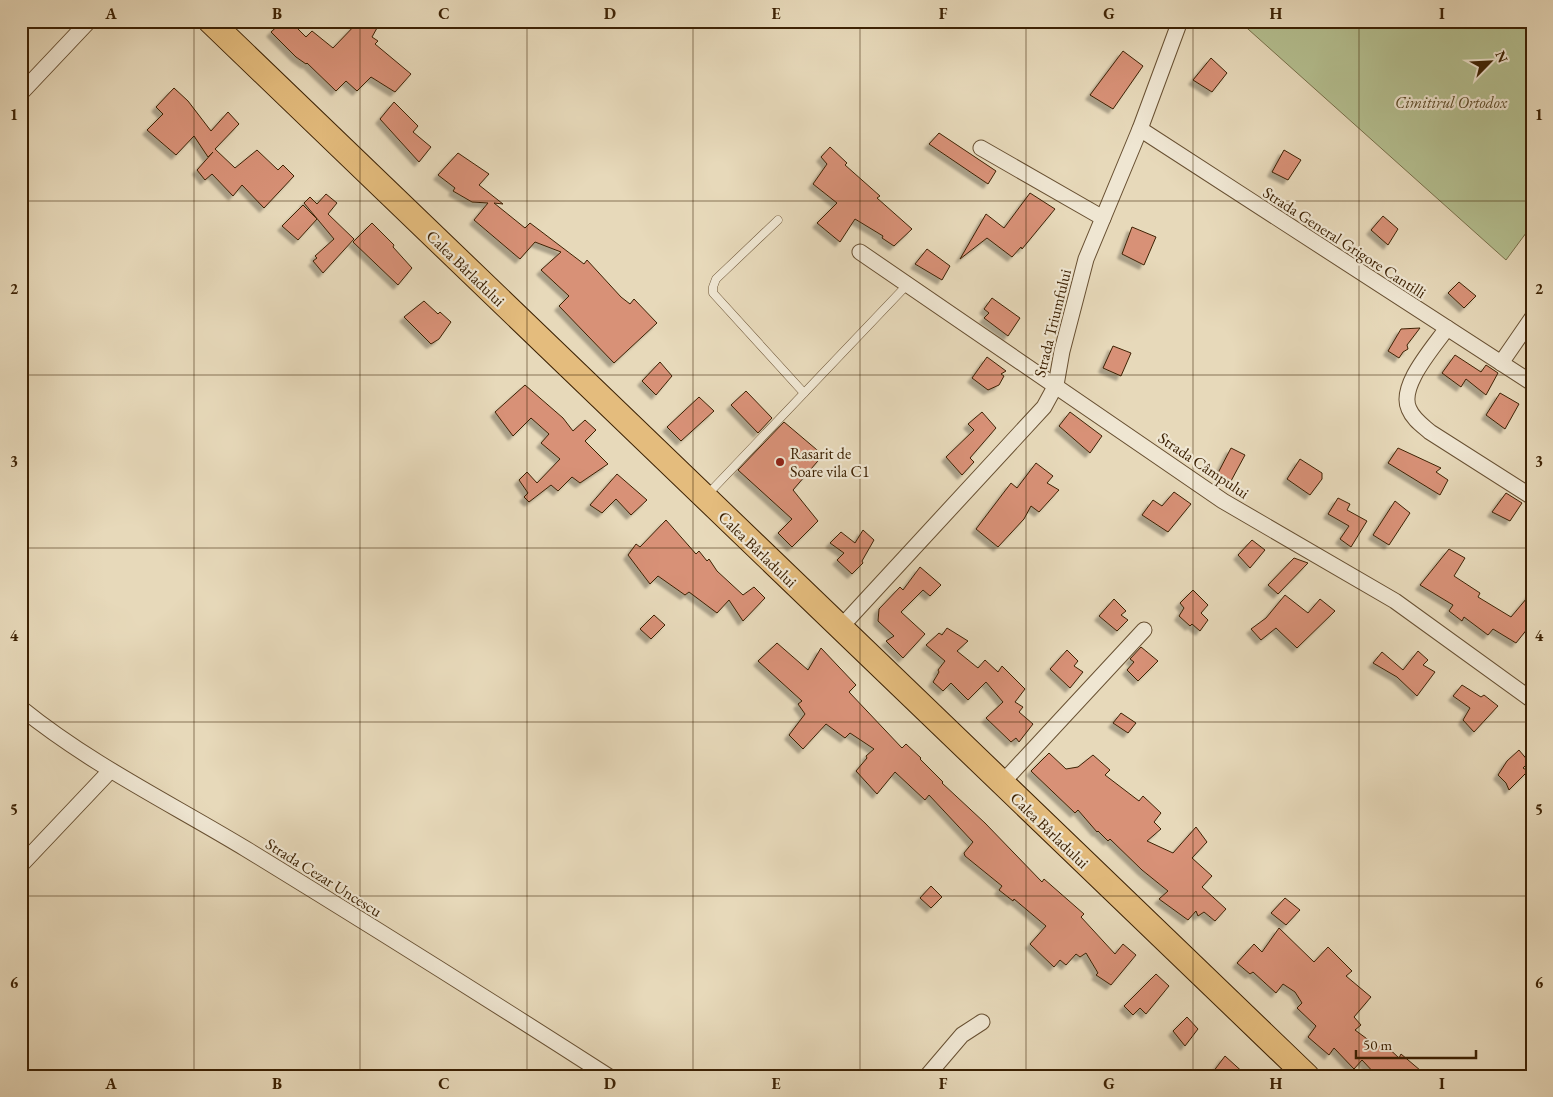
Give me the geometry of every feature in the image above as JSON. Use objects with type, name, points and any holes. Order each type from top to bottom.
[{"type":"main road","name":"Calea Bârladului","points":[[210,21],[1306,1076]]},
{"type":"street","points":[[21,94],[90,21]]},
{"type":"street","name":"Strada Triumfului","points":[[840,628],[1044,407],[1056,385],[1062,351],[1086,259],[1140,129],[1180,21]]},
{"type":"street","name":"Strada General Grigore Cantilli","points":[[1140,129],[1532,383]]},
{"type":"street","points":[[981,148],[1103,218]]},
{"type":"street","name":"Strada Câmpului","points":[[860,252],[1223,501],[1395,601],[1532,700]]},
{"type":"street","points":[[1501,363],[1532,318]]},
{"type":"street","points":[[1447,328],[1410,382],[1406,399],[1409,409],[1416,420],[1430,432],[1532,497]]},
{"type":"street","points":[[1002,784],[1144,630]]},
{"type":"street","name":"Strada Cezar Uncescu","points":[[21,708],[50,732],[110,771],[244,848],[608,1076]]},
{"type":"street","points":[[21,865],[110,771]]},
{"type":"street","points":[[927,1076],[962,1035],[982,1022]]},
{"type":"lane","points":[[778,220],[716,278],[712,286],[713,294],[804,394]]},
{"type":"lane","points":[[705,498],[907,284]]},
{"type":"green space","name":"Cimitirul Ortodox","points":[[1239,21],[1532,21],[1532,225],[1506,260]]},
{"type":"building","points":[[283,21],[290,21],[306,37],[312,31],[333,48],[359,21],[370,21],[377,28],[372,37],[378,41],[375,44],[411,74],[395,92],[371,77],[357,91],[346,81],[336,91],[307,63],[296,57],[271,32]]},
{"type":"building","points":[[1123,51],[1143,66],[1113,109],[1090,95]]},
{"type":"building","points":[[1211,58],[1227,73],[1212,92],[1193,80]]},
{"type":"building","points":[[174,88],[188,101],[211,131],[228,112],[239,124],[215,149],[235,168],[257,150],[278,170],[283,165],[294,176],[264,208],[242,185],[233,196],[212,174],[205,180],[197,170],[213,152],[208,157],[194,136],[176,155],[147,130],[163,114],[156,107]]},
{"type":"building","points":[[394,102],[418,126],[413,132],[431,147],[419,162],[380,119]]},
{"type":"building","points":[[939,133],[996,171],[988,184],[929,144]]},
{"type":"building","points":[[830,147],[847,163],[845,165],[880,196],[877,198],[912,229],[894,246],[882,238],[883,236],[855,219],[840,242],[817,223],[837,203],[813,184],[827,164],[821,157]]},
{"type":"building","points":[[1284,150],[1301,160],[1288,180],[1272,172]]},
{"type":"building","points":[[458,153],[489,174],[479,185],[503,204],[494,203],[525,228],[530,223],[584,264],[587,260],[621,297],[630,304],[634,299],[657,323],[614,363],[559,306],[569,296],[541,270],[561,252],[535,242],[520,259],[474,220],[488,203],[472,202],[453,191],[455,188],[438,175]]},
{"type":"building","points":[[1030,193],[1055,209],[1022,249],[1021,247],[1012,257],[987,238],[960,259],[986,214],[1004,228]]},
{"type":"building","points":[[326,194],[337,203],[328,214],[354,239],[323,273],[313,261],[317,258],[315,256],[334,239],[304,203],[310,197],[317,204]]},
{"type":"building","points":[[303,205],[317,219],[298,240],[282,226]]},
{"type":"building","points":[[1383,216],[1398,229],[1388,245],[1371,230]]},
{"type":"building","points":[[372,223],[394,245],[393,247],[412,268],[398,285],[353,242]]},
{"type":"building","points":[[1132,227],[1156,237],[1144,265],[1122,254]]},
{"type":"building","points":[[927,249],[950,266],[942,280],[915,264]]},
{"type":"building","points":[[1459,282],[1476,296],[1464,308],[1448,293]]},
{"type":"building","points":[[992,298],[1020,318],[1008,336],[984,318],[989,313],[984,309]]},
{"type":"building","points":[[424,301],[438,314],[440,312],[451,322],[439,339],[431,344],[404,317]]},
{"type":"building","points":[[1420,328],[1407,345],[1408,349],[1399,358],[1388,351],[1401,329]]},
{"type":"building","points":[[1113,346],[1131,353],[1121,376],[1103,368]]},
{"type":"building","points":[[1455,355],[1481,372],[1486,365],[1498,373],[1486,395],[1466,379],[1461,387],[1442,373]]},
{"type":"building","points":[[987,357],[1006,371],[1001,374],[1004,376],[999,385],[988,390],[972,378]]},
{"type":"building","points":[[660,362],[672,376],[656,395],[642,381]]},
{"type":"building","points":[[525,385],[563,418],[573,431],[585,420],[596,430],[585,441],[608,464],[580,483],[572,477],[558,491],[551,485],[529,502],[524,497],[528,493],[519,480],[527,472],[537,483],[560,459],[541,443],[549,434],[531,418],[513,436],[495,412]]},
{"type":"building","points":[[746,391],[772,418],[758,433],[731,405]]},
{"type":"building","points":[[1500,393],[1519,404],[1505,429],[1486,415]]},
{"type":"building","points":[[699,397],[714,411],[681,441],[667,427]]},
{"type":"building","points":[[982,412],[996,428],[970,458],[974,462],[962,475],[946,457],[974,430],[968,424]]},
{"type":"building","points":[[1070,412],[1102,436],[1090,453],[1059,426]]},
{"type":"building","name":"Rasarit de Soare vila C1","points":[[784,422],[823,455],[793,490],[818,521],[792,547],[778,533],[792,519],[738,470]]},
{"type":"building","points":[[1231,448],[1245,455],[1231,481],[1218,473]]},
{"type":"building","points":[[1398,448],[1441,468],[1436,472],[1448,480],[1440,495],[1388,463]]},
{"type":"building","points":[[1300,459],[1322,473],[1322,479],[1310,495],[1287,479]]},
{"type":"building","points":[[1036,463],[1053,476],[1047,483],[1059,490],[1039,512],[1031,506],[1024,519],[998,547],[976,529],[1011,483],[1017,488]]},
{"type":"building","points":[[617,474],[647,500],[631,515],[616,499],[602,513],[590,505]]},
{"type":"building","points":[[1174,492],[1191,504],[1168,532],[1142,515],[1153,500],[1162,506]]},
{"type":"building","points":[[1506,493],[1522,503],[1510,521],[1492,512]]},
{"type":"building","points":[[1338,498],[1350,504],[1347,510],[1367,521],[1351,547],[1340,539],[1349,526],[1328,514]]},
{"type":"building","points":[[1395,501],[1410,513],[1389,545],[1373,535]]},
{"type":"building","points":[[666,520],[696,554],[699,551],[707,561],[709,559],[717,571],[743,595],[754,587],[765,598],[743,621],[729,600],[717,613],[689,592],[685,595],[658,576],[650,584],[628,555],[636,544],[640,547]]},
{"type":"building","points":[[863,530],[874,540],[862,561],[863,563],[852,574],[837,560],[844,553],[830,543],[841,532],[855,543]]},
{"type":"building","points":[[1252,540],[1265,550],[1250,568],[1238,555]]},
{"type":"building","points":[[1449,549],[1465,558],[1454,576],[1480,593],[1478,597],[1511,617],[1532,592],[1532,623],[1516,643],[1493,629],[1488,635],[1464,617],[1462,621],[1449,611],[1453,605],[1420,585]]},
{"type":"building","points":[[1294,558],[1308,563],[1278,594],[1268,585]]},
{"type":"building","points":[[920,567],[941,585],[930,596],[923,590],[901,612],[925,634],[903,658],[886,641],[894,636],[878,621],[879,609],[900,587],[903,590]]},
{"type":"building","points":[[1193,590],[1208,605],[1201,613],[1208,620],[1200,631],[1192,624],[1190,626],[1179,616],[1184,608],[1180,603]]},
{"type":"building","points":[[1285,595],[1308,613],[1320,599],[1335,611],[1297,648],[1276,628],[1261,640],[1251,629],[1266,618]]},
{"type":"building","points":[[1114,599],[1126,611],[1121,615],[1128,620],[1117,631],[1099,616]]},
{"type":"building","points":[[654,615],[665,625],[651,639],[640,629]]},
{"type":"building","points":[[947,628],[968,641],[957,651],[978,668],[985,660],[998,672],[1002,666],[1025,689],[1015,702],[1023,707],[1019,712],[1033,724],[1019,742],[1016,738],[1011,742],[986,718],[1003,702],[986,682],[968,700],[951,683],[943,691],[933,682],[939,672],[938,670],[945,661],[926,645],[939,633],[942,635]]},
{"type":"building","points":[[777,643],[808,670],[821,648],[856,685],[849,692],[902,748],[906,744],[921,758],[942,783],[985,823],[1042,882],[1044,879],[1084,914],[1081,917],[1115,954],[1123,944],[1136,955],[1111,985],[1096,975],[1098,973],[1086,953],[1080,957],[1076,954],[1066,965],[1060,960],[1054,967],[1030,944],[1046,926],[1014,899],[1013,901],[999,890],[1002,886],[965,856],[964,853],[973,842],[929,795],[925,800],[895,772],[877,794],[856,771],[867,758],[866,756],[874,749],[850,733],[845,738],[826,724],[803,749],[789,735],[805,714],[798,704],[802,701],[758,661]]},
{"type":"building","points":[[1141,647],[1158,661],[1138,681],[1127,670],[1134,662],[1130,659]]},
{"type":"building","points":[[1067,650],[1078,661],[1074,666],[1083,672],[1070,688],[1050,669]]},
{"type":"building","points":[[1418,651],[1428,660],[1423,665],[1435,672],[1417,696],[1397,677],[1373,663],[1382,652],[1403,670]]},
{"type":"building","points":[[1462,685],[1481,697],[1484,695],[1498,706],[1474,732],[1463,720],[1470,708],[1453,696]]},
{"type":"building","points":[[1121,713],[1136,723],[1128,733],[1113,723]]},
{"type":"building","points":[[1519,750],[1529,762],[1523,768],[1528,771],[1509,790],[1506,783],[1498,775],[1507,761]]},
{"type":"building","points":[[1049,753],[1066,769],[1078,767],[1093,755],[1110,770],[1105,775],[1139,801],[1143,796],[1161,813],[1154,822],[1161,829],[1147,841],[1173,853],[1196,827],[1207,842],[1192,858],[1212,876],[1202,887],[1226,909],[1215,921],[1204,912],[1198,916],[1196,911],[1188,920],[1159,899],[1168,891],[1142,870],[1110,839],[1108,841],[1097,832],[1078,810],[1075,813],[1031,771]]},
{"type":"building","points":[[931,886],[942,897],[931,908],[920,898]]},
{"type":"building","points":[[1285,898],[1300,910],[1286,925],[1271,913]]},
{"type":"building","points":[[1279,928],[1314,962],[1328,947],[1352,971],[1346,976],[1371,997],[1354,1017],[1361,1025],[1355,1030],[1378,1047],[1383,1043],[1399,1058],[1401,1054],[1427,1076],[1377,1076],[1362,1060],[1354,1069],[1334,1048],[1329,1055],[1308,1037],[1316,1026],[1297,1008],[1302,1003],[1295,992],[1283,984],[1276,993],[1253,972],[1250,974],[1237,963],[1254,944],[1262,952]]},
{"type":"building","points":[[1156,974],[1169,986],[1146,1014],[1140,1008],[1133,1015],[1124,1006]]},
{"type":"building","points":[[1187,1017],[1198,1029],[1185,1046],[1173,1031]]},
{"type":"building","points":[[1225,1056],[1247,1076],[1210,1076]]},
{"type":"place","name":"Rasarit de Soare vila C1","points":[[780,462]]}]
